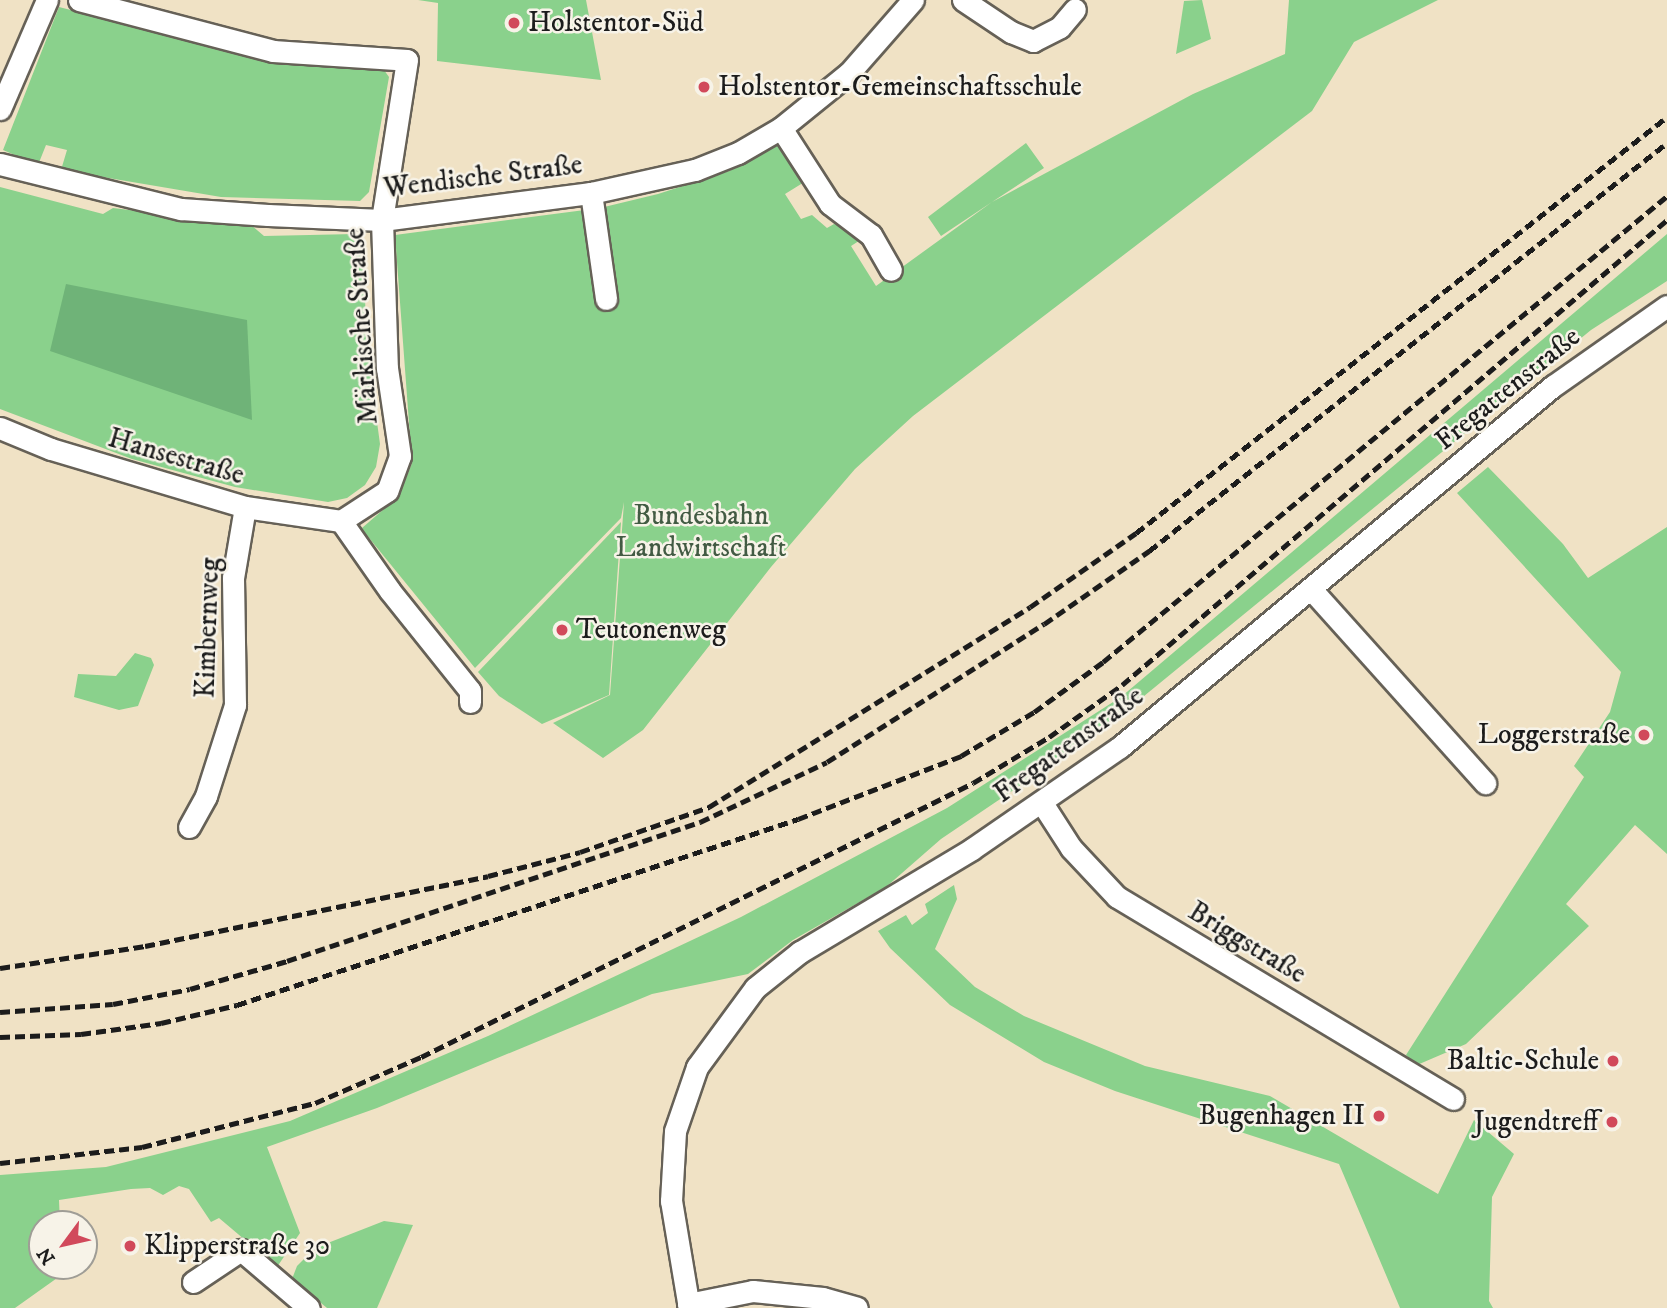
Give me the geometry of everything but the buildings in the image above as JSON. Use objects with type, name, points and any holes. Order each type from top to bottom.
[{"type":"street","points":[[0,109],[47,0]]},
{"type":"street","name":"Märkische Straße","points":[[79,0],[273,51],[407,61],[382,220],[387,368],[400,456],[387,491],[341,521]]},
{"type":"street","name":"Wendische Straße","points":[[0,164],[181,209],[382,220],[591,193],[695,170],[738,153],[781,128],[849,73],[893,28],[913,0]]},
{"type":"street","points":[[963,0],[1011,32],[1032,41],[1060,27],[1075,9]]},
{"type":"street","points":[[781,128],[830,204],[871,234],[891,270]]},
{"type":"street","points":[[591,193],[606,299]]},
{"type":"street","name":"Fregattenstraße","points":[[689,1306],[671,1201],[675,1131],[697,1067],[724,1024],[755,988],[800,952],[895,897],[1042,803],[1119,747],[1553,386],[1667,306]]},
{"type":"street","name":"Hansestraße","points":[[0,428],[51,449],[245,507],[341,521]]},
{"type":"street","name":"Kimbernweg","points":[[189,827],[200,812],[235,705],[233,578],[245,507]]},
{"type":"street","points":[[341,521],[390,592],[470,691],[470,702]]},
{"type":"street","points":[[1311,589],[1485,783]]},
{"type":"street","name":"Briggstraße","points":[[1042,803],[1071,848],[1117,897],[1454,1099]]},
{"type":"street","points":[[193,1282],[241,1250],[309,1308]]},
{"type":"street","points":[[689,1306],[753,1290],[823,1298],[857,1308]]},
{"type":"green space","name":"Holstentor-Süd","points":[[418,0],[586,0],[601,80],[437,61],[438,3]]},
{"type":"green space","points":[[1202,0],[1211,39],[1176,54],[1184,1]]},
{"type":"green space","name":"Bundesbahn Landwirtschaft","points":[[1289,0],[1438,0],[1354,42],[1312,111],[913,416],[855,469],[771,567],[643,730],[603,758],[553,723],[610,695],[624,502],[621,518],[475,668],[362,528],[399,496],[412,463],[395,235],[600,208],[658,194],[729,171],[782,143],[806,181],[785,194],[801,219],[812,215],[827,228],[834,224],[859,234],[862,239],[851,246],[876,286],[992,202],[1193,94],[1285,54]]},
{"type":"green space","points":[[59,7],[278,63],[384,70],[389,77],[369,192],[360,201],[221,197],[61,170],[67,150],[46,145],[38,165],[3,150]]},
{"type":"green space","points":[[1026,143],[1044,168],[941,236],[928,217]]},
{"type":"green space","points":[[0,187],[103,214],[113,208],[251,225],[264,236],[355,234],[364,243],[366,341],[380,444],[376,467],[365,485],[347,498],[328,502],[235,487],[132,459],[0,409]]},
{"type":"green space","points":[[1667,234],[1667,281],[1591,330],[1105,728],[941,839],[886,887],[793,940],[748,974],[652,994],[377,1108],[267,1147],[300,1233],[277,1267],[219,1218],[211,1222],[189,1189],[179,1186],[163,1195],[150,1188],[131,1189],[59,1200],[59,1210],[28,1210],[28,1280],[54,1280],[15,1308],[0,1308],[0,1175],[106,1167],[290,1121],[488,1036],[741,917],[947,808],[1121,697]]},
{"type":"green space","points":[[66,284],[247,320],[252,420],[50,351]]},
{"type":"green space","points":[[1488,467],[1563,544],[1588,578],[1667,527],[1667,854],[1635,825],[1566,904],[1589,926],[1466,1044],[1417,1065],[1406,1055],[1584,777],[1574,766],[1610,712],[1621,672],[1457,493]]},
{"type":"green space","points":[[621,522],[609,695],[542,724],[499,696],[478,672]]},
{"type":"green space","points":[[135,653],[151,658],[154,665],[138,706],[119,710],[74,697],[78,674],[116,676]]},
{"type":"green space","points":[[954,885],[957,899],[935,949],[975,987],[1024,1016],[1145,1066],[1270,1096],[1438,1194],[1474,1120],[1514,1154],[1492,1197],[1489,1301],[1493,1308],[1400,1308],[1339,1164],[1115,1091],[1044,1062],[950,1005],[890,948],[878,931],[906,915],[912,925],[928,913],[925,904]]},
{"type":"green space","points":[[384,1221],[413,1225],[377,1308],[327,1308],[292,1279],[297,1266],[315,1248]]},
{"type":"railway","points":[[0,968],[145,946],[488,876],[580,852],[709,807],[1030,607],[1136,533],[1667,117]]},
{"type":"railway","points":[[0,1012],[113,1004],[190,989],[287,961],[700,822],[827,762],[1044,624],[1149,551],[1667,143]]},
{"type":"railway","points":[[0,1037],[81,1034],[161,1023],[237,1005],[798,819],[961,756],[1034,712],[1103,662],[1667,196]]},
{"type":"railway","points":[[0,1163],[142,1147],[315,1103],[421,1057],[973,783],[1049,737],[1122,685],[1667,220]]},
{"type":"place","name":"Holstentor-Süd","points":[[514,23]]},
{"type":"place","name":"Holstentor-Gemeinschaftsschule","points":[[704,87]]},
{"type":"place","name":"Teutonenweg","points":[[562,630]]},
{"type":"place","name":"Loggerstraße","points":[[1644,735]]},
{"type":"place","name":"Baltic-Schule","points":[[1613,1061]]},
{"type":"place","name":"Bugenhagen II","points":[[1379,1116]]},
{"type":"place","name":"Jugendtreff","points":[[1612,1122]]},
{"type":"place","name":"Klipperstraße 30","points":[[130,1246]]}]
